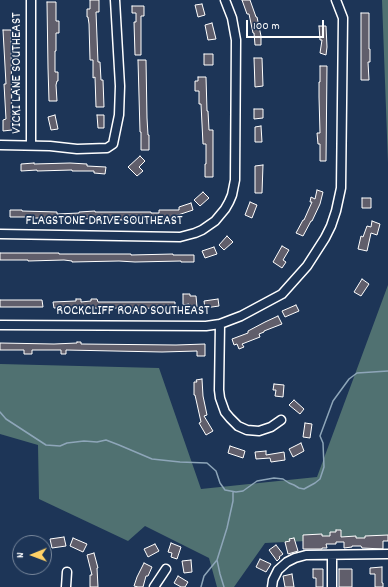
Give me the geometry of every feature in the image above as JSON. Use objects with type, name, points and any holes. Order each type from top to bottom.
[{"type":"street","name":"VICKI LANE SOUTHEAST","points":[[31,0],[31,145]]},
{"type":"street","points":[[0,145],[31,145],[77,149],[107,148],[113,144],[119,115],[120,86],[114,0]]},
{"type":"street","name":"FLAGSTONE DRIVE SOUTHEAST","points":[[0,234],[180,237],[202,230],[215,221],[229,202],[235,180],[236,40],[232,18],[226,0]]},
{"type":"street","name":"ROCKCLIFF ROAD SOUTHEAST","points":[[0,325],[206,326],[220,324],[241,316],[282,294],[307,266],[325,238],[334,218],[338,204],[342,181],[343,18],[336,0]]},
{"type":"street","points":[[220,324],[219,390],[225,412],[238,426],[247,430],[259,431],[271,427],[281,420]]},
{"type":"street","points":[[272,587],[273,580],[278,570],[287,562],[295,558],[306,555],[388,554]]},
{"type":"street","points":[[332,555],[332,587]]},
{"type":"street","points":[[154,587],[166,568]]},
{"type":"street","points":[[66,587],[67,572]]},
{"type":"green space","points":[[382,0],[388,0],[388,163]]},
{"type":"green space","points":[[388,285],[388,537],[265,543],[234,587],[217,587],[209,558],[145,526],[128,541],[39,499],[38,445],[0,434],[0,364],[159,368],[201,489],[317,477]]},
{"type":"building","points":[[90,0],[99,0],[99,12],[96,12],[98,62],[100,62],[101,80],[103,80],[104,107],[96,107],[95,77],[93,78],[93,60],[90,60],[89,24],[87,17],[87,9],[90,9]]},
{"type":"building","points":[[242,0],[250,0],[257,17],[261,36],[261,45],[255,45],[254,33],[249,14],[247,14]]},
{"type":"building","points":[[47,2],[56,2],[56,21],[59,21],[59,33],[56,33],[55,51],[55,72],[58,72],[58,81],[56,85],[57,101],[49,101]]},
{"type":"building","points":[[202,4],[205,15],[198,17],[195,5]]},
{"type":"building","points":[[132,6],[144,6],[144,16],[141,16],[141,55],[135,55],[134,22],[136,22],[136,13],[132,13]]},
{"type":"building","points":[[361,13],[369,13],[369,80],[361,80]]},
{"type":"building","points":[[212,23],[216,39],[208,40],[205,25]]},
{"type":"building","points":[[319,26],[326,26],[326,55],[320,53],[322,40],[320,40]]},
{"type":"building","points":[[3,30],[11,30],[12,130],[3,131],[3,120],[6,119],[4,84],[6,84]]},
{"type":"building","points":[[204,54],[213,54],[213,65],[204,65]]},
{"type":"building","points":[[254,58],[262,58],[263,86],[255,87]]},
{"type":"building","points":[[138,60],[146,60],[149,150],[141,150]]},
{"type":"building","points":[[320,66],[327,66],[326,161],[320,161],[320,144],[318,144],[317,133],[320,133]]},
{"type":"building","points":[[198,77],[206,77],[209,130],[213,130],[213,177],[205,177],[206,144],[203,144],[199,91],[195,91],[195,81],[198,81]]},
{"type":"building","points":[[254,109],[263,109],[263,118],[254,119]]},
{"type":"building","points":[[55,115],[58,129],[51,130],[48,117]]},
{"type":"building","points":[[97,115],[104,115],[104,128],[98,128]]},
{"type":"building","points":[[261,126],[262,142],[255,142],[255,127]]},
{"type":"building","points":[[140,156],[145,161],[139,167],[143,171],[137,176],[128,167]]},
{"type":"building","points":[[70,163],[106,167],[105,174],[94,173],[94,171],[72,170],[21,171],[21,164]]},
{"type":"building","points":[[263,165],[262,193],[255,193],[255,166]]},
{"type":"building","points":[[317,190],[323,192],[320,204],[303,236],[296,233],[312,202],[310,202],[311,197],[315,199]]},
{"type":"building","points":[[203,192],[209,198],[200,206],[194,200]]},
{"type":"building","points":[[362,198],[371,198],[371,208],[362,208]]},
{"type":"building","points":[[250,202],[257,205],[252,218],[245,215]]},
{"type":"building","points":[[191,203],[193,210],[175,216],[175,219],[116,220],[100,218],[80,219],[10,217],[10,210],[57,212],[57,214],[95,211],[159,213],[159,210],[179,210],[179,207]]},
{"type":"building","points":[[372,221],[380,224],[377,235],[371,233],[367,251],[358,249],[361,236],[363,237],[367,226],[371,227]]},
{"type":"building","points":[[227,236],[233,242],[224,250],[219,245]]},
{"type":"building","points":[[282,246],[289,250],[283,260],[286,262],[282,268],[273,262]]},
{"type":"building","points":[[214,247],[217,254],[205,258],[202,251]]},
{"type":"building","points":[[0,253],[131,255],[173,254],[194,255],[194,262],[72,262],[64,260],[0,260]]},
{"type":"building","points":[[362,279],[369,284],[361,296],[354,292]]},
{"type":"building","points":[[183,294],[196,296],[197,307],[189,307],[189,304],[183,305]]},
{"type":"building","points":[[76,299],[81,299],[81,302],[97,299],[98,302],[175,302],[175,309],[54,308],[53,302],[76,301]]},
{"type":"building","points":[[218,299],[219,306],[205,308],[204,301]]},
{"type":"building","points":[[0,300],[42,300],[43,307],[0,307]]},
{"type":"building","points":[[296,305],[299,311],[285,317],[282,311]]},
{"type":"building","points":[[278,316],[282,324],[264,331],[259,334],[260,337],[242,344],[244,347],[239,349],[237,344],[234,345],[232,339],[248,333],[248,331]]},
{"type":"building","points":[[81,342],[81,344],[205,344],[205,356],[197,356],[197,351],[162,352],[66,350],[66,354],[61,354],[61,350],[32,350],[32,354],[24,354],[24,350],[0,350],[0,343],[54,344]]},
{"type":"building","points":[[202,379],[203,396],[207,415],[204,416],[213,431],[206,435],[199,423],[201,422],[194,395],[194,382]]},
{"type":"building","points":[[274,384],[284,385],[283,397],[275,396],[276,390],[273,390]]},
{"type":"building","points":[[294,400],[304,409],[300,414],[289,405]]},
{"type":"building","points":[[305,423],[312,424],[310,438],[303,437]]},
{"type":"building","points":[[301,443],[304,451],[293,457],[289,449]]},
{"type":"building","points":[[230,446],[245,451],[243,458],[228,453]]},
{"type":"building","points":[[266,451],[266,455],[284,452],[285,460],[271,462],[270,458],[256,459],[255,452]]},
{"type":"building","points":[[336,530],[341,530],[341,537],[356,536],[356,538],[365,538],[365,536],[388,535],[388,541],[383,541],[383,549],[362,548],[361,546],[344,548],[344,542],[336,542],[336,544],[326,544],[327,548],[303,549],[303,535],[322,534],[322,536],[330,536],[330,532],[336,532]]},
{"type":"building","points":[[64,537],[66,546],[52,548],[52,539]]},
{"type":"building","points":[[73,538],[87,544],[83,552],[70,546]]},
{"type":"building","points":[[294,538],[298,551],[288,554],[285,542]]},
{"type":"building","points":[[171,543],[181,547],[177,559],[171,557],[172,553],[168,552]]},
{"type":"building","points":[[155,544],[159,551],[148,557],[144,549]]},
{"type":"building","points":[[276,545],[283,554],[277,561],[269,550]]},
{"type":"building","points":[[94,553],[98,568],[98,587],[90,587],[90,575],[92,575],[87,555]]},
{"type":"building","points":[[260,559],[271,564],[266,572],[256,567]]},
{"type":"building","points":[[191,560],[192,572],[184,573],[182,561]]},
{"type":"building","points":[[144,563],[152,567],[148,576],[146,576],[143,587],[134,586],[137,577]]},
{"type":"building","points":[[382,567],[383,587],[375,587],[375,574],[370,574],[370,568]]},
{"type":"building","points":[[313,569],[323,569],[323,587],[316,587],[316,578],[313,578]]},
{"type":"building","points":[[339,569],[352,569],[352,587],[339,587]]},
{"type":"building","points":[[292,574],[294,587],[285,587],[283,576]]},
{"type":"building","points":[[178,576],[188,582],[185,587],[181,587],[174,583]]},
{"type":"waterway","points":[[0,412],[6,419],[46,445],[60,446],[67,443],[84,441],[97,442],[106,440],[152,459],[207,463],[216,471],[220,483],[225,490],[236,492],[243,491],[257,481],[274,478],[283,479],[299,488],[304,489],[320,479],[324,467],[323,443],[320,436],[333,401],[349,379],[357,373],[388,371]]},
{"type":"waterway","points":[[201,587],[204,576],[217,560],[227,528],[233,501],[233,492]]},
{"type":"waterway","points":[[217,560],[224,587]]}]
